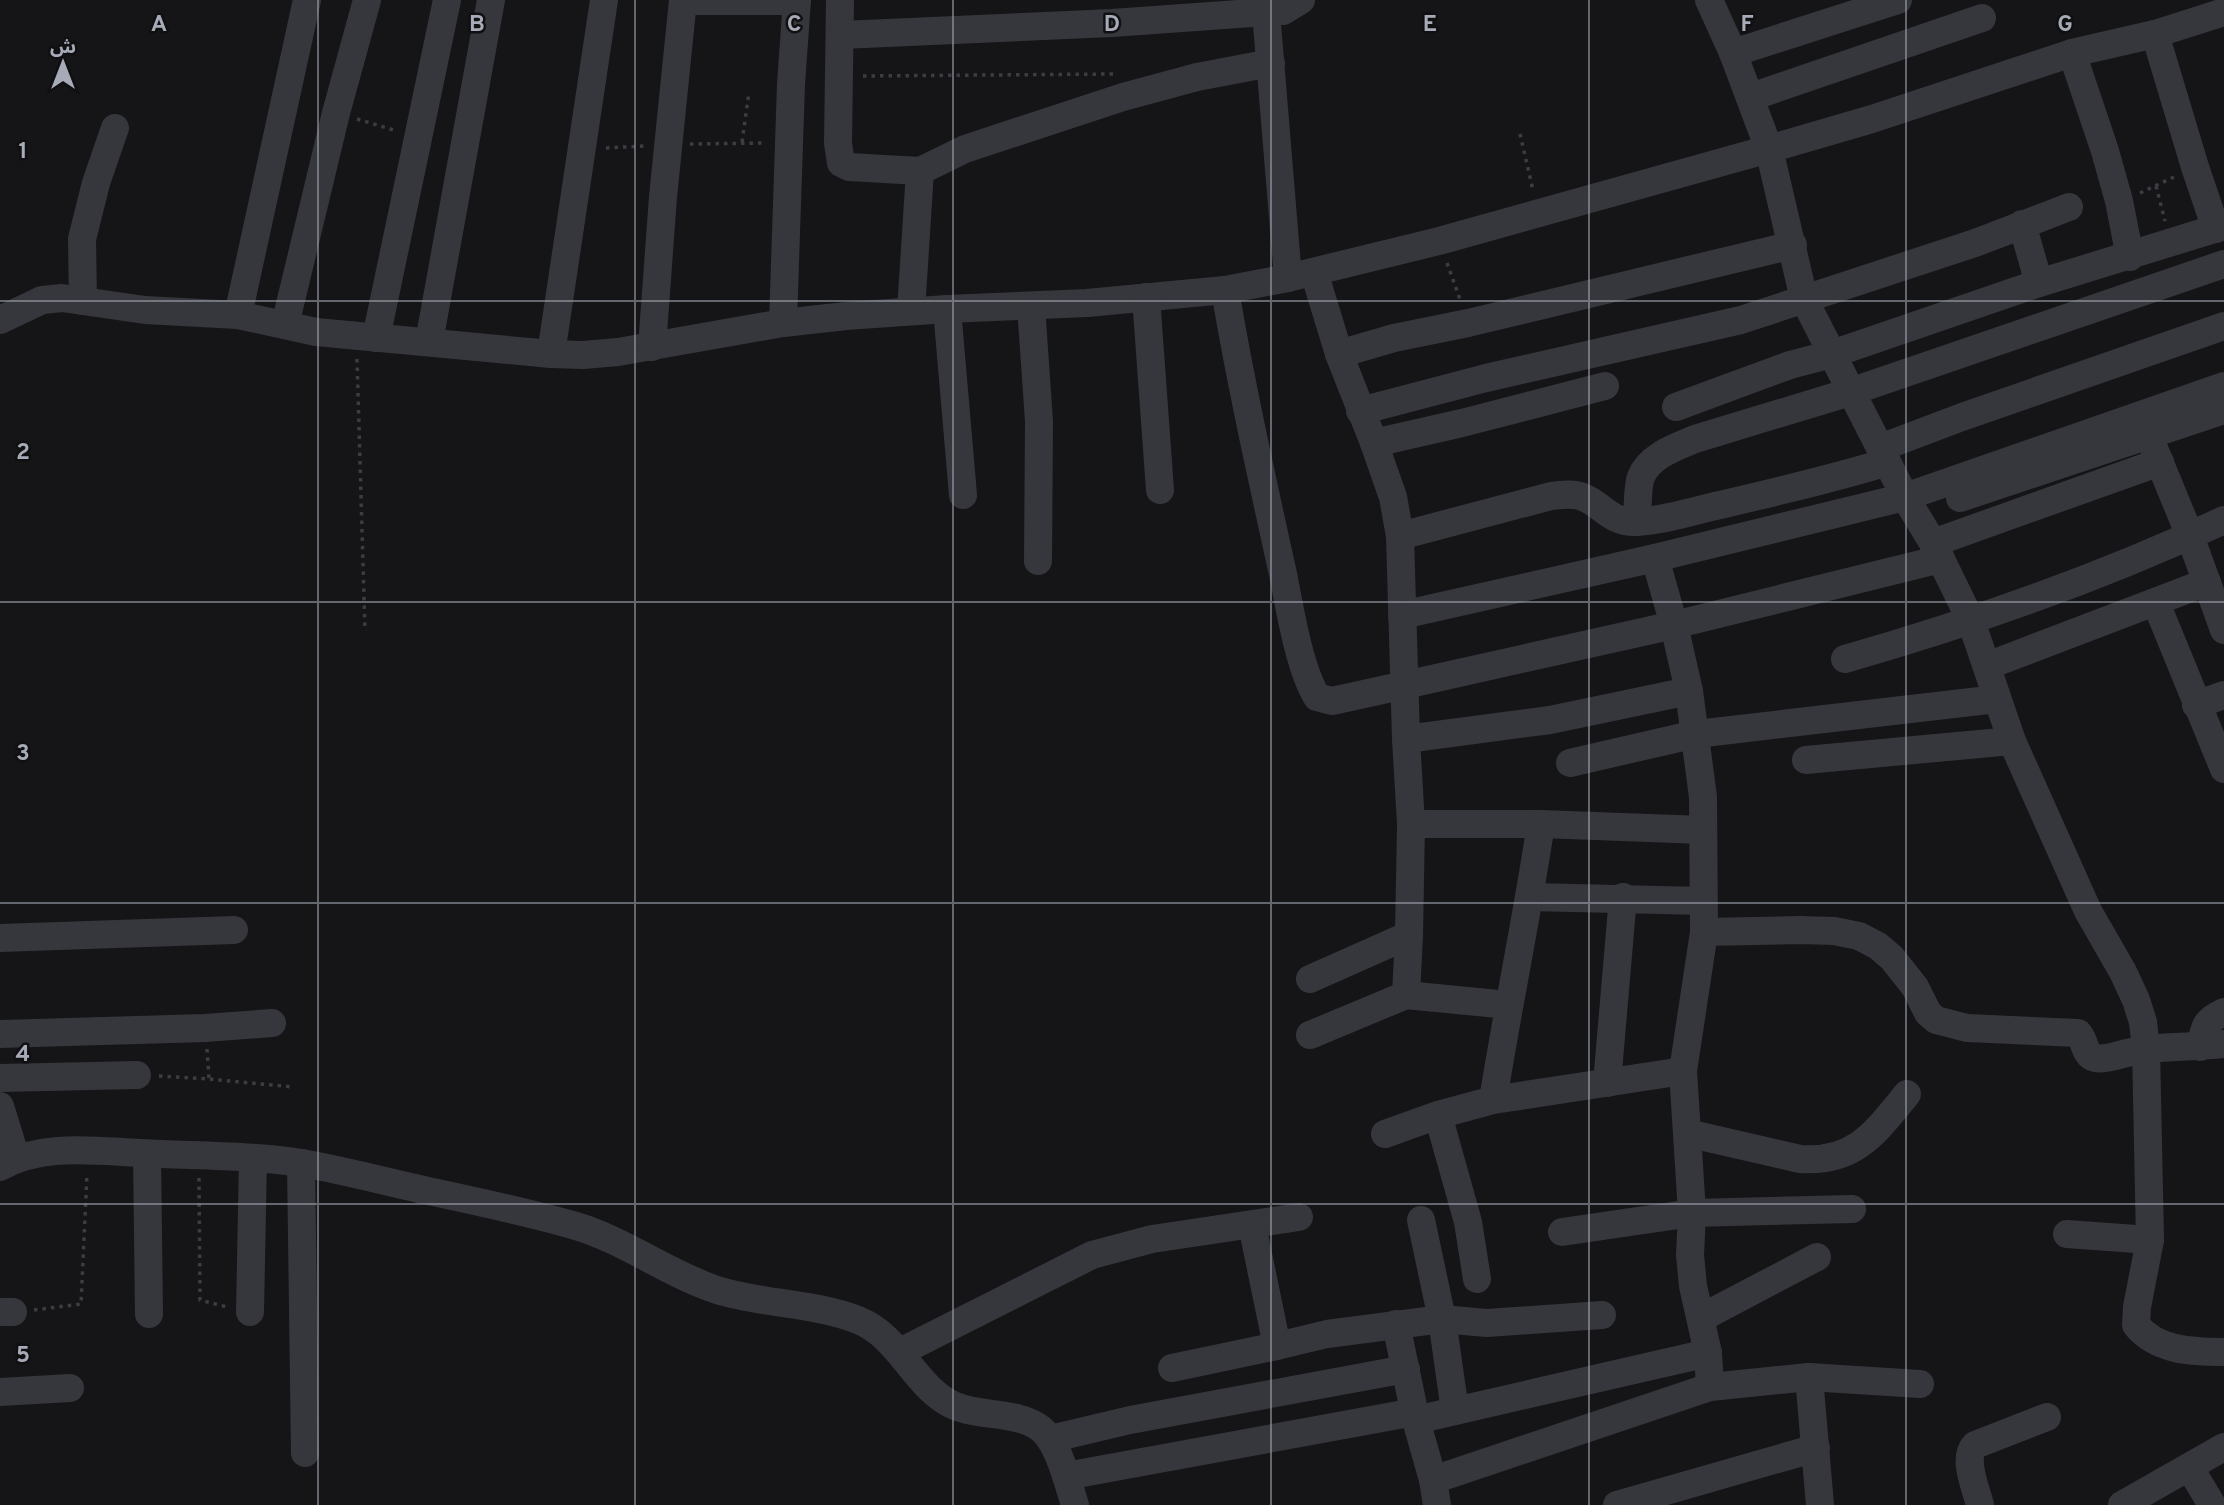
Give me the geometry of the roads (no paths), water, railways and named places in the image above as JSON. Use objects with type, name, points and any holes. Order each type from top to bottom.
[{"type":"street","points":[[238,314],[307,0]]},
{"type":"street","points":[[285,325],[366,0]]},
{"type":"street","points":[[366,337],[447,0]]},
{"type":"street","points":[[429,342],[491,0]]},
{"type":"street","points":[[551,354],[604,0]]},
{"type":"street","points":[[652,347],[683,0],[797,1],[783,323]]},
{"type":"street","points":[[840,0],[838,143],[841,163],[854,168],[920,171],[965,149],[1088,108],[1196,77],[1271,63]]},
{"type":"street","points":[[841,35],[1112,23],[1265,6],[1283,11],[1301,0]]},
{"type":"street","points":[[1709,0],[1751,97],[1769,149],[1804,299],[1971,621],[2012,741],[2088,911],[2136,1000],[2143,1022],[2146,1048],[2150,1240],[2136,1325],[2144,1335],[2169,1348],[2224,1352]]},
{"type":"street","points":[[1732,52],[1898,0]]},
{"type":"street","points":[[1265,6],[1301,275],[1339,354],[1374,443],[1393,497],[1399,536],[1410,824],[1406,995]]},
{"type":"street","points":[[0,320],[42,300],[62,298],[145,310],[238,314],[316,332],[583,355],[652,347],[783,323],[911,311],[1087,303],[1226,290],[1301,275],[1439,241],[1872,119],[2072,53],[2155,34],[2224,12]]},
{"type":"street","points":[[1751,97],[1982,18]]},
{"type":"street","points":[[1676,407],[1790,365],[1832,354],[2039,283],[2220,228],[2195,167],[2155,34]]},
{"type":"street","points":[[2072,53],[2105,151],[2119,201],[2130,257]]},
{"type":"street","points":[[83,302],[82,239],[96,183],[115,128]]},
{"type":"street","points":[[911,311],[920,171]]},
{"type":"street","points":[[1360,411],[1486,378],[1741,320],[1975,243],[2068,207]]},
{"type":"street","points":[[2022,224],[2039,283]]},
{"type":"street","points":[[1339,354],[1394,338],[1468,323],[1793,245]]},
{"type":"street","points":[[1637,522],[1640,477],[1656,458],[1695,439],[1850,392],[2224,264]]},
{"type":"street","points":[[1226,290],[1240,380],[1308,683],[1317,697],[1332,701],[1674,625],[1937,551],[2160,462]]},
{"type":"street","points":[[1146,297],[1160,490]]},
{"type":"street","points":[[1031,306],[1039,421],[1038,561]]},
{"type":"street","points":[[947,309],[963,495]]},
{"type":"street","points":[[1399,536],[1551,496],[1573,494],[1585,497],[1609,516],[1622,521],[1637,522],[1835,478],[1962,416],[2224,326]]},
{"type":"street","points":[[1374,443],[1605,386]]},
{"type":"street","points":[[1910,505],[2224,386]]},
{"type":"street","points":[[1402,615],[1655,558],[1910,505],[2149,435],[2224,410]]},
{"type":"street","points":[[2149,435],[2214,587],[2224,630]]},
{"type":"street","points":[[1845,659],[1971,621],[2076,584],[2224,520]]},
{"type":"street","points":[[1655,558],[1689,691],[1703,797],[1704,932],[1683,1071],[1692,1213],[1690,1255],[1693,1286],[1708,1353],[1710,1387]]},
{"type":"street","points":[[1987,666],[2156,603],[2214,587]]},
{"type":"street","points":[[2156,603],[2224,769]]},
{"type":"street","points":[[1406,739],[1550,720],[1689,691]]},
{"type":"street","points":[[2196,705],[2224,695]]},
{"type":"street","points":[[1570,764],[1696,734],[1997,699]]},
{"type":"street","points":[[1806,760],[2012,741]]},
{"type":"street","points":[[1410,824],[1541,824],[1703,830]]},
{"type":"street","points":[[1493,1100],[1541,824]]},
{"type":"street","points":[[1530,897],[1623,897],[1703,901]]},
{"type":"street","points":[[1607,1083],[1623,897]]},
{"type":"street","points":[[0,938],[234,930]]},
{"type":"street","points":[[1704,932],[1800,930],[1834,931],[1859,936],[1878,946],[1892,958],[1915,987],[1928,1013],[1936,1020],[1967,1028],[2078,1033],[2081,1034],[2087,1054],[2094,1058],[2106,1058],[2146,1048],[2212,1045],[2206,1023],[2224,1012]]},
{"type":"street","points":[[1310,979],[1409,935]]},
{"type":"street","points":[[1310,1035],[1406,995],[1508,1005]]},
{"type":"street","points":[[0,1034],[205,1028],[272,1023]]},
{"type":"street","points":[[1385,1134],[1438,1115],[1493,1100],[1683,1071]]},
{"type":"street","points":[[0,1078],[137,1075]]},
{"type":"street","points":[[1687,1133],[1800,1159],[1835,1158],[1858,1145],[1879,1127],[1907,1094]]},
{"type":"street","points":[[0,1106],[8,1162],[55,1151],[87,1151],[253,1158],[301,1163],[576,1226],[720,1291],[858,1320],[873,1327],[900,1352],[932,1389],[953,1406],[1020,1420],[1040,1428],[1050,1439],[1075,1505]]},
{"type":"street","points":[[1438,1115],[1468,1222],[1477,1279]]},
{"type":"street","points":[[147,1154],[149,1314]]},
{"type":"street","points":[[250,1312],[253,1158]]},
{"type":"street","points":[[301,1163],[305,1453]]},
{"type":"street","points":[[1562,1232],[1692,1213],[1852,1209]]},
{"type":"street","points":[[900,1352],[1092,1255],[1152,1239],[1299,1217]]},
{"type":"street","points":[[1421,1220],[1442,1319],[1455,1411]]},
{"type":"street","points":[[1252,1226],[1277,1346]]},
{"type":"street","points":[[2067,1234],[2150,1240]]},
{"type":"street","points":[[1701,1318],[1816,1257]]},
{"type":"street","points":[[1172,1368],[1327,1335],[1396,1324],[1442,1319],[1487,1323],[1602,1315]]},
{"type":"street","points":[[1396,1324],[1415,1416],[1435,1492],[1710,1387],[1809,1377],[1920,1384]]},
{"type":"street","points":[[1066,1476],[1455,1411],[1708,1353]]},
{"type":"street","points":[[1050,1439],[1130,1420],[1406,1369]]},
{"type":"street","points":[[1809,1377],[1820,1505]]},
{"type":"street","points":[[0,1392],[70,1388]]},
{"type":"street","points":[[1980,1505],[1970,1464],[1971,1449],[1975,1445],[2047,1417]]},
{"type":"street","points":[[2122,1505],[2224,1447]]},
{"type":"street","points":[[1617,1505],[1816,1448]]},
{"type":"street","points":[[2190,1468],[2212,1505]]}]
